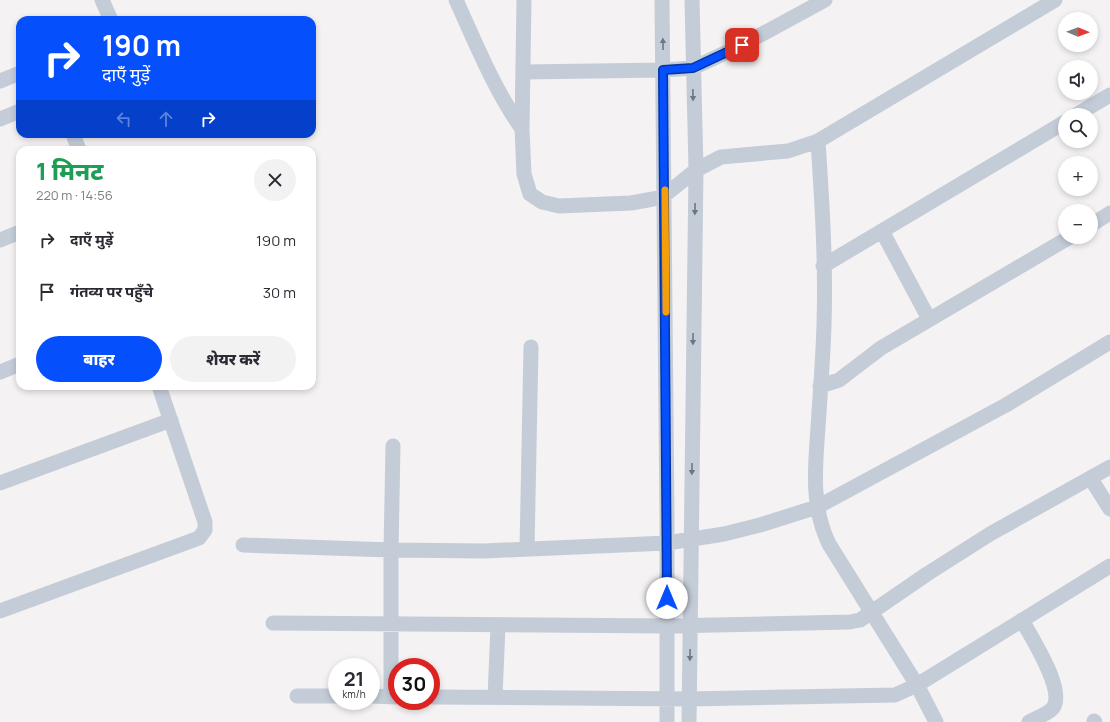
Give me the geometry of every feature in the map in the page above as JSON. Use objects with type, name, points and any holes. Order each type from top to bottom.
[{"type":"street","points":[[102,0],[109,16]]},
{"type":"street","points":[[456,0],[495,86],[506,106],[522,129]]},
{"type":"street","points":[[524,0],[522,129],[524,174],[530,194],[542,202],[560,206],[631,203],[665,195],[696,170],[721,157],[788,151],[818,141],[1055,0]]},
{"type":"street","points":[[662,0],[665,195],[667,722]]},
{"type":"street","points":[[689,722],[696,170],[692,0]]},
{"type":"street","points":[[523,72],[663,70],[693,68],[742,45],[825,0]]},
{"type":"street","points":[[0,81],[16,75]]},
{"type":"street","points":[[1088,108],[1110,95]]},
{"type":"street","points":[[0,119],[16,113]]},
{"type":"street","points":[[823,266],[1058,126]]},
{"type":"street","points":[[818,141],[824,326],[815,466],[817,507],[823,531],[829,544],[917,685],[936,722]]},
{"type":"street","points":[[1098,220],[1110,214]]},
{"type":"street","points":[[882,231],[928,319]]},
{"type":"street","points":[[0,240],[16,234]]},
{"type":"street","points":[[820,386],[839,380],[881,348],[1058,244]]},
{"type":"street","points":[[243,545],[390,550],[484,551],[667,543],[692,540],[760,525],[817,507],[1006,405],[1110,342]]},
{"type":"street","points":[[527,549],[532,347]]},
{"type":"street","points":[[0,372],[16,366]]},
{"type":"street","points":[[0,611],[199,538],[205,530],[205,522],[161,390]]},
{"type":"street","points":[[0,483],[171,420]]},
{"type":"street","points":[[393,446],[390,550],[393,658]]},
{"type":"street","points":[[274,622],[498,626],[690,626],[850,622],[860,620],[990,534],[1091,479],[1110,467]]},
{"type":"street","points":[[1091,479],[1110,509]]},
{"type":"street","points":[[440,697],[689,699],[895,695],[917,685],[1110,566]]},
{"type":"street","points":[[1022,620],[1054,682],[1057,698],[1053,708],[1029,722]]},
{"type":"street","points":[[495,697],[498,626]]},
{"type":"street","points":[[297,696],[328,696]]},
{"type":"slow traffic","points":[[665,190],[666,312]]},
{"type":"route","points":[[667,598],[663,70],[693,68],[713,60],[742,45]]}]
